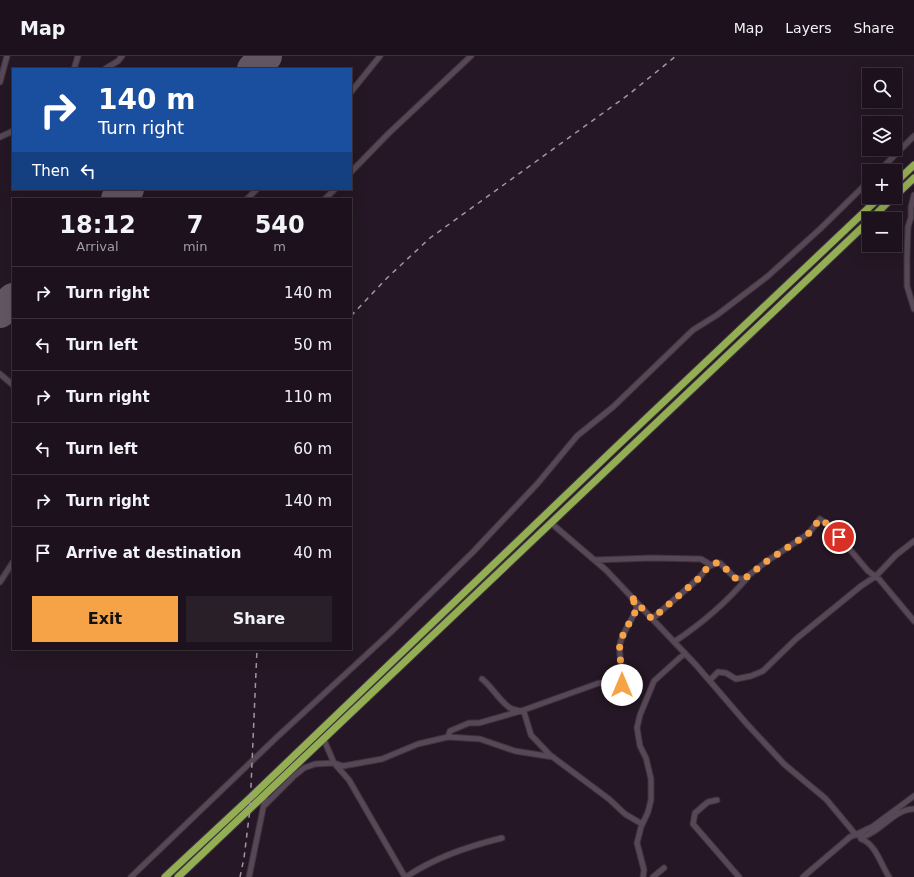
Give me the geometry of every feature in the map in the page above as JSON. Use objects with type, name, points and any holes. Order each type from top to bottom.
[{"type":"highway","points":[[902,176],[914,165]]},
{"type":"highway","points":[[902,189],[913,180]]},
{"type":"highway","points":[[165,877],[251,797],[615,448],[873,204]]},
{"type":"highway","points":[[878,212],[886,204]]},
{"type":"highway","points":[[178,877],[862,228]]},
{"type":"street","points":[[0,82],[7,56]]},
{"type":"street","points":[[74,68],[78,56]]},
{"type":"street","points":[[107,68],[118,61],[122,56]]},
{"type":"street","points":[[352,91],[380,56]]},
{"type":"street","points":[[352,171],[388,134],[471,56]]},
{"type":"street","points":[[0,137],[12,131]]},
{"type":"street","points":[[886,164],[914,136]]},
{"type":"street","points":[[131,877],[276,738],[390,634],[473,552],[538,483],[577,436],[613,407],[693,330],[717,315],[768,276],[820,229],[862,187]]},
{"type":"street","points":[[248,198],[256,190]]},
{"type":"street","points":[[326,198],[334,190]]},
{"type":"street","points":[[914,195],[910,207],[911,217],[908,227],[907,256],[907,286],[914,309]]},
{"type":"street","points":[[0,374],[12,384]]},
{"type":"street","points":[[652,619],[698,579],[711,565],[720,563],[738,580],[744,579],[767,561],[808,534],[820,519],[830,526],[868,571],[876,577],[914,621]]},
{"type":"street","points":[[552,523],[594,560],[630,595],[710,680],[746,723],[784,764],[822,794],[861,839],[866,841],[876,852],[889,877]]},
{"type":"street","points":[[710,680],[718,672],[726,673],[734,678],[740,678],[752,676],[763,671],[796,640],[862,586],[876,577],[896,555],[914,541]]},
{"type":"street","points":[[594,560],[652,558],[701,559],[711,565]]},
{"type":"street","points":[[0,582],[12,564]]},
{"type":"street","points":[[674,642],[700,623],[735,593],[750,574]]},
{"type":"street","points":[[448,737],[450,731],[469,723],[479,722],[521,711],[599,683],[622,685],[624,673],[620,645],[623,635],[637,607],[630,595]]},
{"type":"street","points":[[643,877],[644,870],[637,843],[651,800],[651,778],[646,758],[640,746],[637,728],[640,716],[654,681],[685,653]]},
{"type":"street","points":[[482,679],[489,684],[496,694],[510,708],[524,712],[532,735],[553,757],[572,769],[610,799],[625,814],[642,824]]},
{"type":"street","points":[[265,805],[304,768],[315,764],[334,763],[343,766],[382,759],[418,744],[448,737],[480,739],[515,751],[553,757]]},
{"type":"street","points":[[324,740],[334,763],[349,780],[405,877],[424,865],[485,841],[502,838]]},
{"type":"street","points":[[250,877],[266,794]]},
{"type":"street","points":[[803,877],[850,837],[872,827],[914,796]]},
{"type":"street","points":[[717,800],[708,802],[695,813],[693,824],[739,877]]},
{"type":"street","points":[[857,834],[865,836],[871,834],[896,815],[914,809]]},
{"type":"street","points":[[653,877],[664,868]]},
{"type":"runway","points":[[254,68],[266,56]]},
{"type":"runway","points":[[118,198],[127,190]]},
{"type":"runway","points":[[0,312],[12,300]]},
{"type":"railway","points":[[352,315],[387,278],[430,238],[628,95],[676,56]]},
{"type":"railway","points":[[240,877],[250,809],[257,650]]},
{"type":"route","points":[[622,685],[624,673],[620,645],[623,635],[637,607],[630,595],[652,619],[698,579],[711,565],[720,563],[724,565],[735,578],[738,580],[744,579],[767,561],[808,534],[820,519],[824,520],[839,537]]}]
